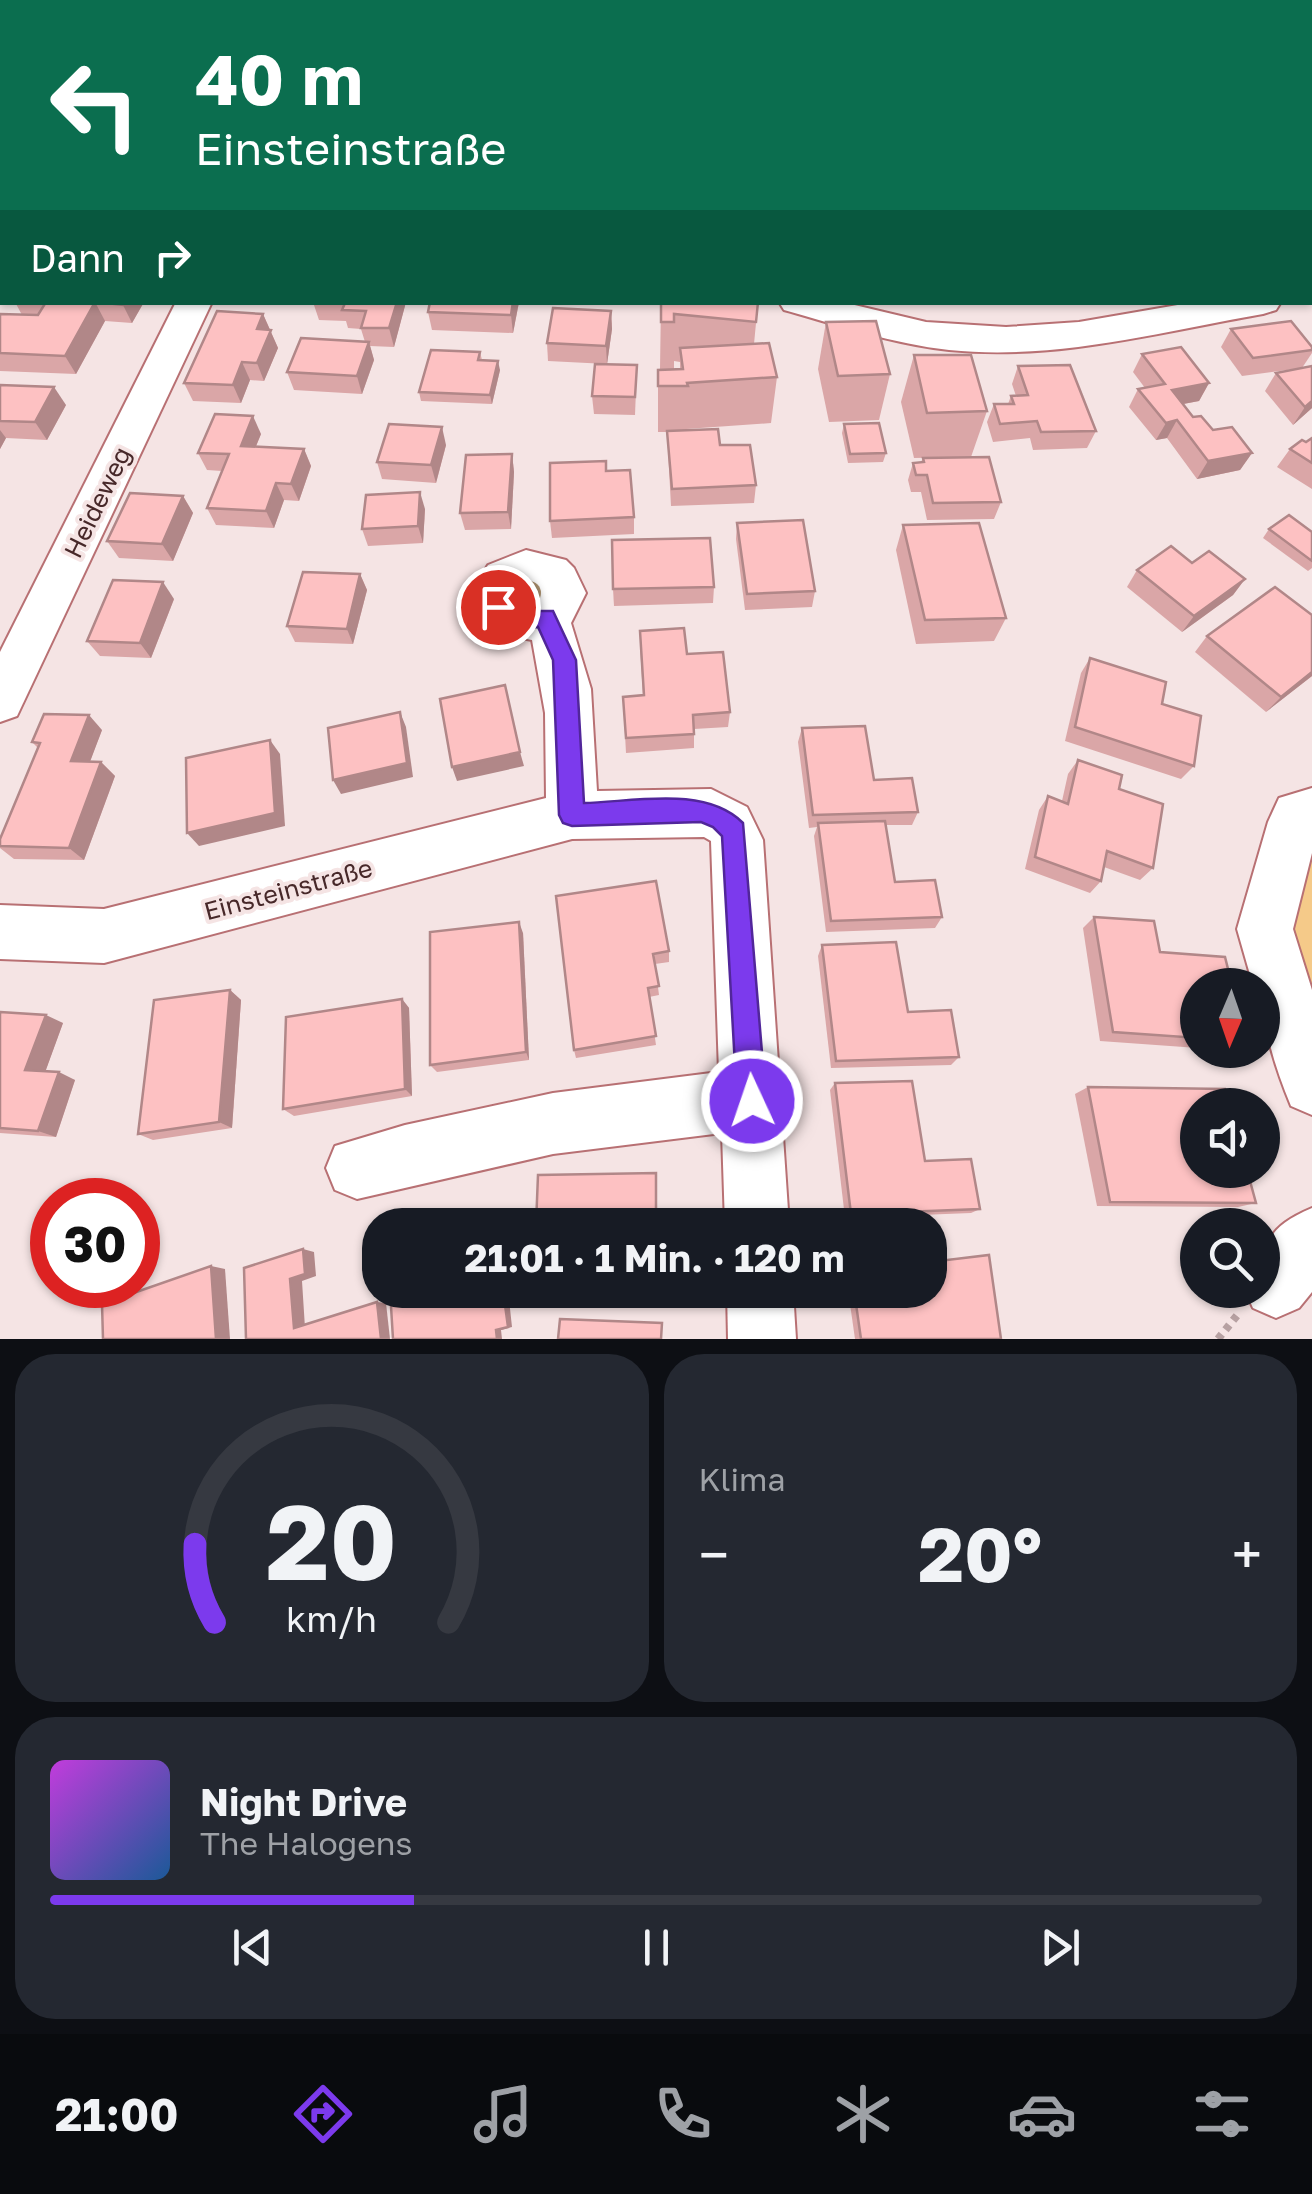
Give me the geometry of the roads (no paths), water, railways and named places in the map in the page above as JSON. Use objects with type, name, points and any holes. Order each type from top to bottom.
[{"type":"street","name":"Heideweg","points":[[0,701],[193,305]]},
{"type":"street","points":[[809,305],[930,335],[998,340],[1077,333],[1245,305]]},
{"type":"street","points":[[545,617],[558,643],[567,678],[572,815]]},
{"type":"street","name":"Einsteinstraße","points":[[0,932],[104,936],[572,815],[701,811],[722,818],[734,831],[756,1208]]},
{"type":"street","points":[[1312,812],[1302,812],[1294,822],[1265,929],[1312,1085]]},
{"type":"street","points":[[357,1168],[490,1134],[707,1102],[752,1101]]},
{"type":"street","points":[[761,1308],[762,1339]]}]
